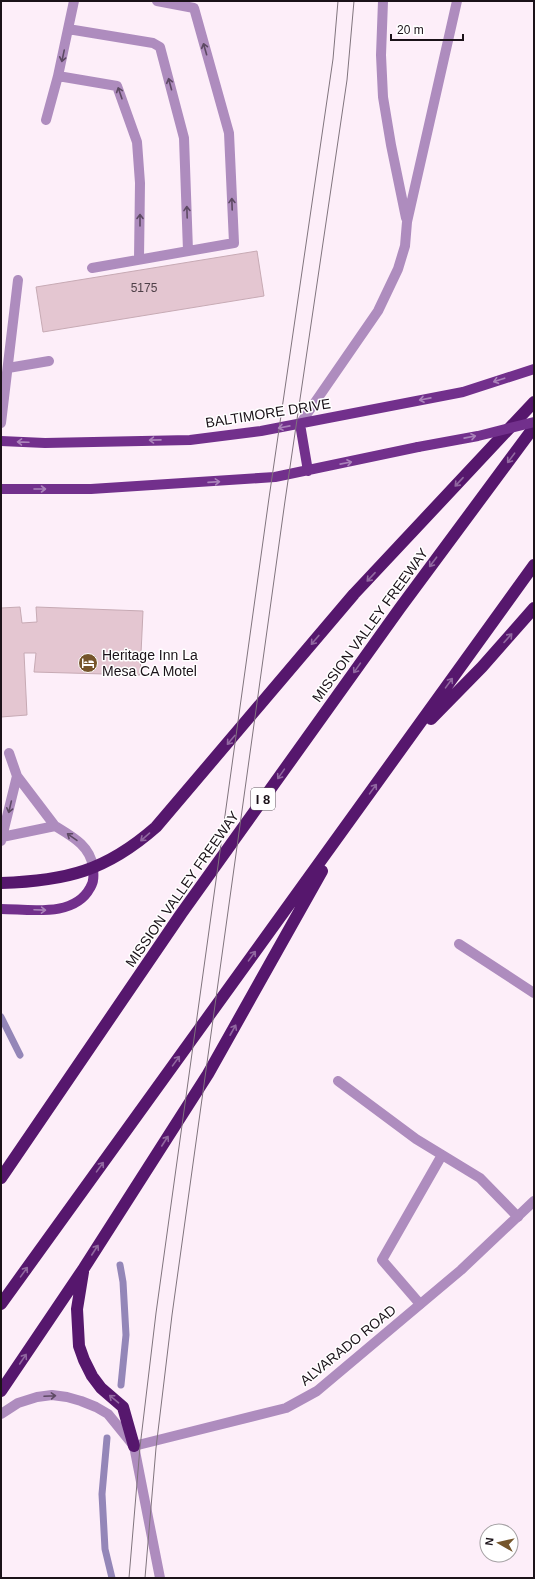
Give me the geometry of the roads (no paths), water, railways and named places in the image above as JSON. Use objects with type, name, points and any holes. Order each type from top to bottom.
[{"type":"highway","points":[[1,883],[65,877],[93,867],[131,848],[156,827],[354,594],[534,402]]},
{"type":"highway","name":"MISSION VALLEY FREEWAY","points":[[1,1178],[186,908],[400,608],[534,427]]},
{"type":"highway","points":[[1,1304],[534,565]]},
{"type":"highway","points":[[402,749],[482,667],[534,608]]},
{"type":"highway","points":[[1,1391],[84,1268],[208,1074],[350,821]]},
{"type":"highway","points":[[84,1268],[77,1309],[79,1346],[92,1376],[102,1388],[123,1407],[134,1446]]},
{"type":"main road","name":"BALTIMORE DRIVE","points":[[1,441],[45,442],[190,440],[261,432],[463,392],[534,369]]},
{"type":"main road","points":[[1,489],[91,489],[275,477],[478,436],[534,422]]},
{"type":"main road","points":[[300,424],[308,471]]},
{"type":"main road","points":[[1,908],[49,910],[63,908],[73,904],[86,896],[93,882],[93,867]]},
{"type":"street","points":[[46,120],[58,76],[74,1]]},
{"type":"street","points":[[92,268],[234,243],[229,133],[194,8],[156,1]]},
{"type":"street","points":[[383,1],[381,55],[383,97],[393,159],[407,222]]},
{"type":"street","points":[[300,424],[378,311],[398,269],[405,246],[407,222],[457,1]]},
{"type":"street","points":[[68,30],[153,43],[160,47],[184,138],[188,251]]},
{"type":"street","points":[[58,76],[117,86],[136,142],[140,183],[139,259]]},
{"type":"street","points":[[1,423],[18,280]]},
{"type":"street","points":[[8,368],[49,361]]},
{"type":"street","points":[[9,753],[17,776],[55,826],[84,846],[92,857],[93,867]]},
{"type":"street","points":[[17,776],[2,839],[55,826]]},
{"type":"street","points":[[459,944],[534,993]]},
{"type":"street","points":[[338,1082],[416,1139],[480,1178],[518,1217]]},
{"type":"street","points":[[420,1304],[382,1260],[442,1155]]},
{"type":"street","name":"ALVARADO ROAD","points":[[134,1446],[286,1408],[316,1391],[462,1270],[534,1201]]},
{"type":"street","points":[[1,1414],[18,1403],[37,1397],[52,1395],[68,1397],[96,1407],[108,1414],[134,1446],[160,1578]]},
{"type":"waterway","points":[[1,1017],[20,1055]]},
{"type":"waterway","points":[[120,1265],[123,1282],[126,1335],[121,1385]]},
{"type":"waterway","points":[[107,1438],[102,1494],[105,1549],[112,1578]]},
{"type":"tram line","points":[[129,1578],[140,1447],[156,1313],[269,498],[333,59],[338,1]]},
{"type":"tram line","points":[[145,1578],[156,1448],[172,1315],[285,501],[347,80],[354,1]]},
{"type":"place","name":"Heritage Inn La Mesa CA Motel","points":[[88,663]]}]
